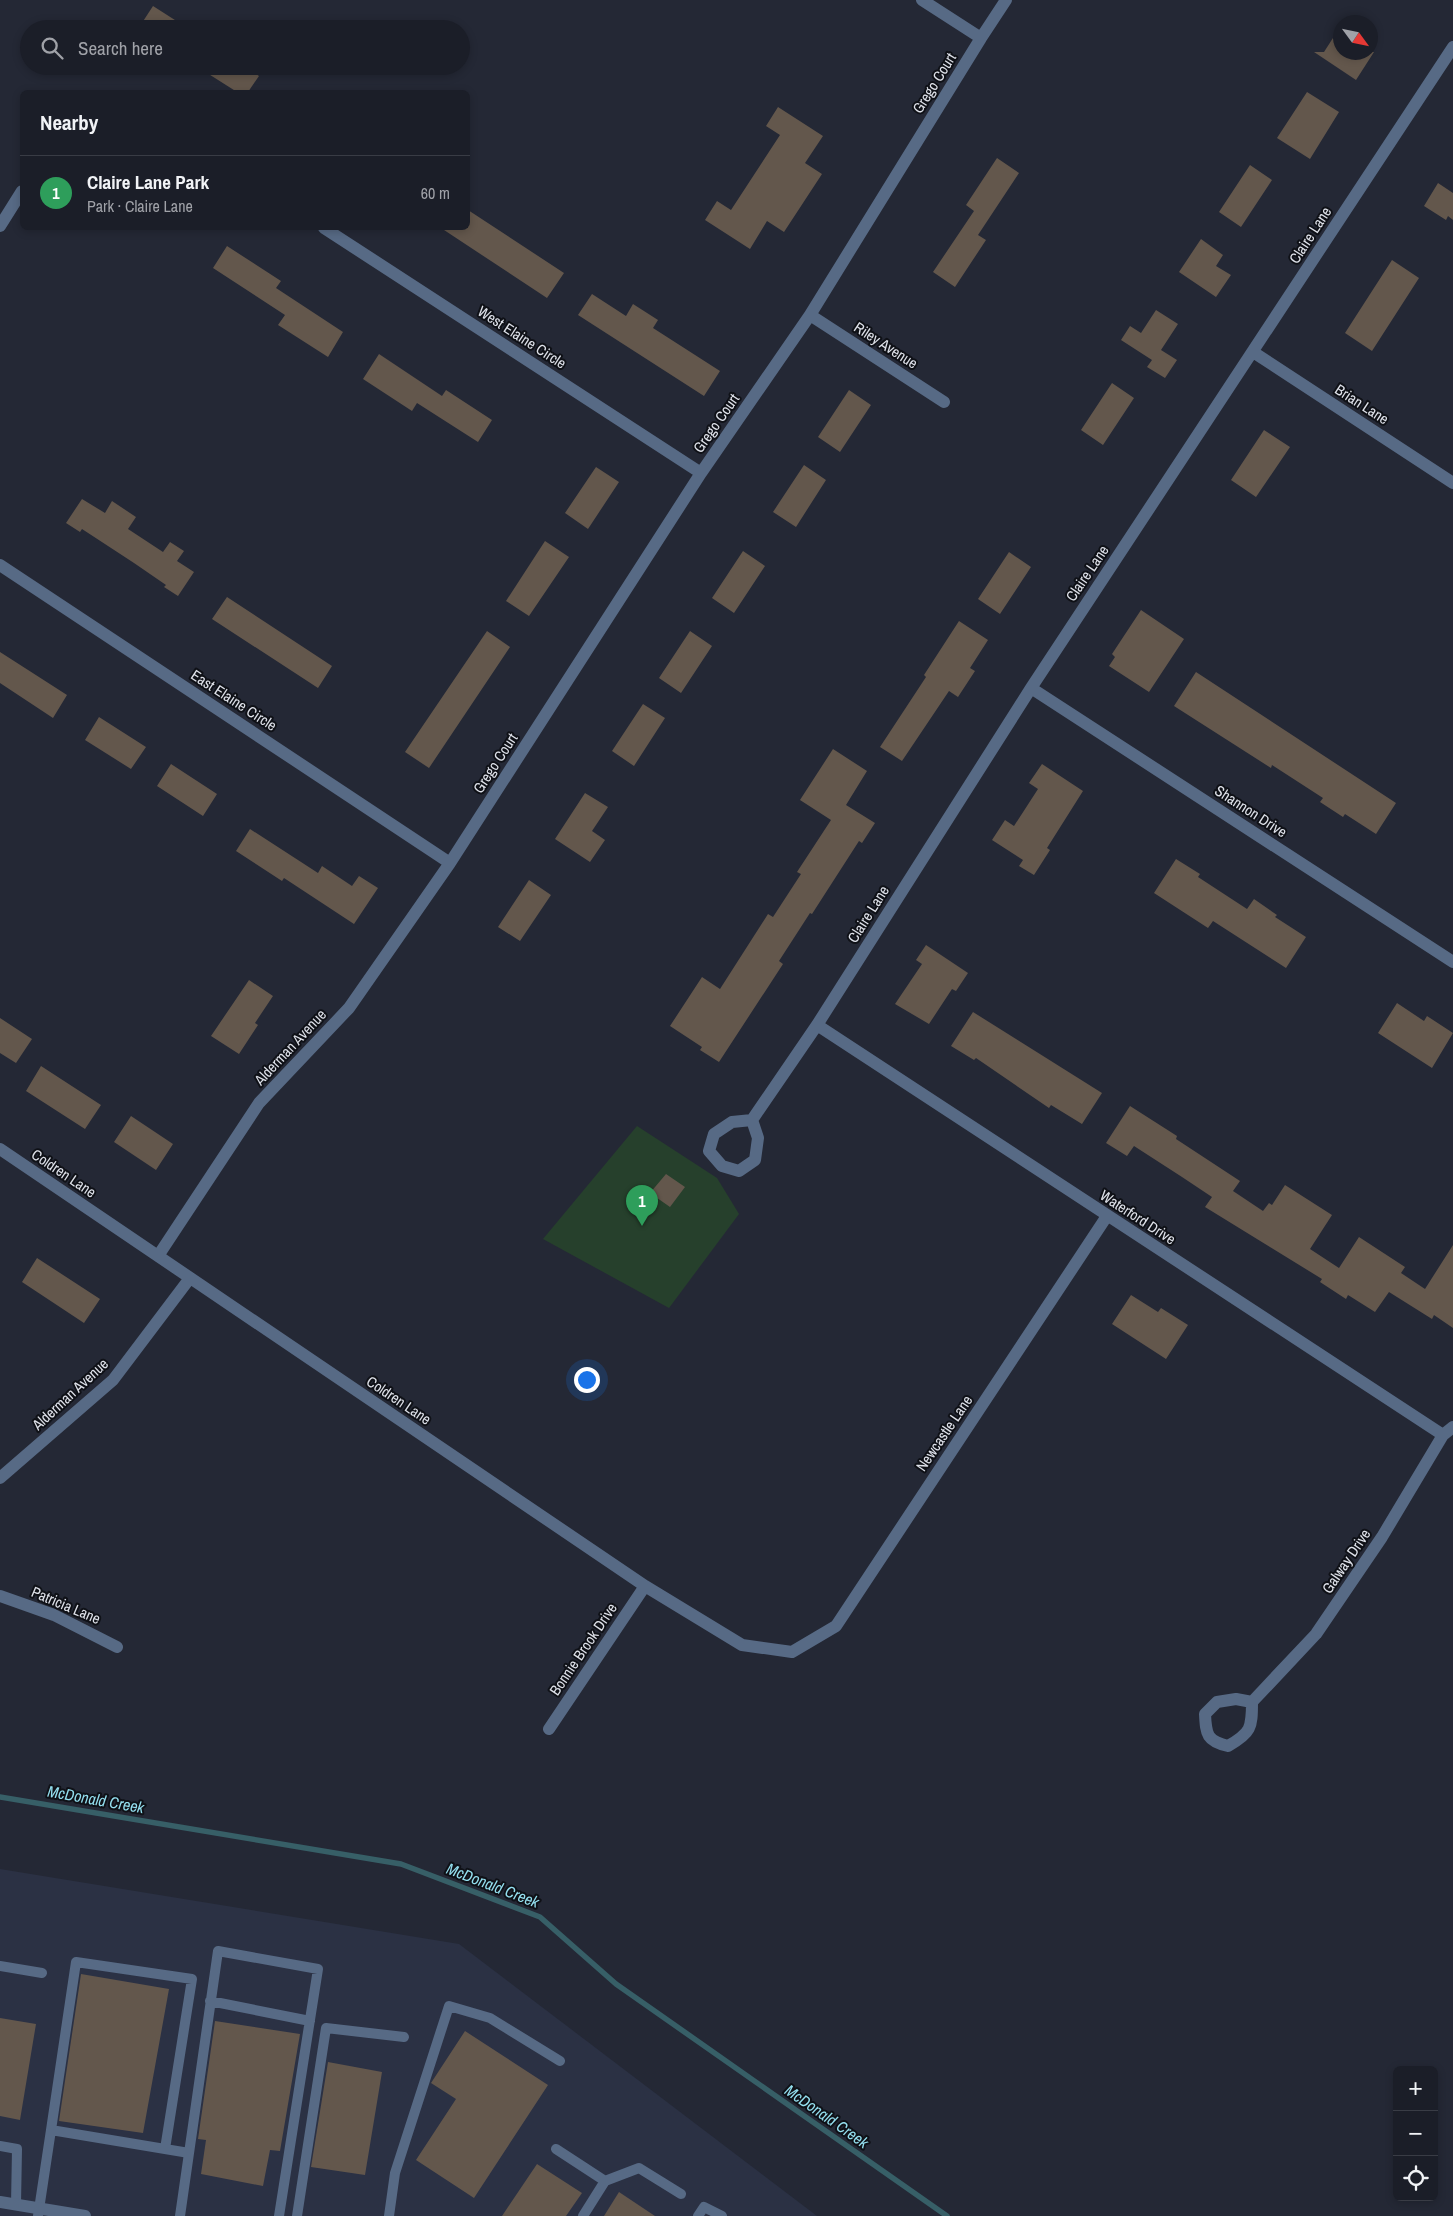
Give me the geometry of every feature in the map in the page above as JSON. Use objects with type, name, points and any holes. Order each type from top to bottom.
[{"type":"street","points":[[922,0],[981,38]]},
{"type":"street","name":"Grego Court","points":[[450,863],[701,473],[810,315],[1006,0]]},
{"type":"street","name":"Claire Lane","points":[[752,1120],[816,1025],[1031,688],[1453,47]]},
{"type":"street","points":[[0,226],[20,194]]},
{"type":"street","name":"West Elaine Circle","points":[[327,230],[701,473]]},
{"type":"street","name":"Riley Avenue","points":[[810,315],[944,402]]},
{"type":"street","name":"Brian Lane","points":[[1253,352],[1453,483]]},
{"type":"street","name":"East Elaine Circle","points":[[0,565],[450,863]]},
{"type":"street","name":"Shannon Drive","points":[[1031,688],[1453,962]]},
{"type":"street","name":"Alderman Avenue","points":[[158,1256],[259,1103],[349,1008],[450,863]]},
{"type":"street","name":"Waterford Drive","points":[[816,1025],[1108,1216],[1448,1431]]},
{"type":"street","points":[[752,1120],[758,1138],[755,1160],[739,1171],[722,1166],[709,1150],[714,1134],[732,1122],[752,1120]]},
{"type":"street","name":"Coldren Lane","points":[[0,1149],[645,1586],[742,1645],[792,1652]]},
{"type":"street","name":"Newcastle Lane","points":[[792,1652],[836,1626],[1108,1216]]},
{"type":"street","name":"Alderman Avenue","points":[[0,1478],[113,1380],[190,1278]]},
{"type":"street","name":"Galway Drive","points":[[1252,1702],[1316,1634],[1382,1538],[1448,1431]]},
{"type":"street","name":"Bonnie Brook Drive","points":[[548,1729],[645,1586]]},
{"type":"street","name":"Patricia Lane","points":[[0,1596],[54,1615],[118,1646]]},
{"type":"street","points":[[0,2202],[16,2204],[38,2212],[86,2216]]},
{"type":"lane","points":[[180,2216],[218,1951],[318,1969],[279,2216]]},
{"type":"lane","points":[[38,2212],[76,1962],[192,1979],[165,2149]]},
{"type":"lane","points":[[0,1966],[42,1973]]},
{"type":"lane","points":[[210,2002],[310,2021]]},
{"type":"lane","points":[[389,2216],[396,2173],[449,2006],[490,2018],[560,2061]]},
{"type":"lane","points":[[297,2216],[326,2028],[404,2037]]},
{"type":"lane","points":[[51,2130],[189,2153]]},
{"type":"lane","points":[[0,2146],[17,2149],[16,2204]]},
{"type":"lane","points":[[556,2149],[605,2181]]},
{"type":"lane","points":[[582,2216],[605,2181],[639,2168],[681,2194]]},
{"type":"lane","points":[[698,2216],[704,2207],[722,2216]]},
{"type":"shaded area","points":[[0,1869],[459,1944],[817,2216],[0,2216]]},
{"type":"green space","points":[[637,1126],[717,1178],[739,1214],[669,1308],[543,1239]]},
{"type":"building","points":[[153,6],[175,20],[144,20]]},
{"type":"building","points":[[1333,38],[1333,60],[1369,60],[1356,80],[1314,52],[1324,52]]},
{"type":"building","points":[[210,75],[259,76],[249,90],[234,90]]},
{"type":"building","points":[[1307,92],[1339,112],[1310,159],[1277,138]]},
{"type":"building","points":[[778,107],[823,136],[805,163],[822,174],[784,232],[767,221],[750,249],[705,220],[717,201],[731,210],[780,135],[766,126]]},
{"type":"building","points":[[997,158],[1019,173],[978,235],[986,240],[955,287],[933,272],[974,211],[966,205]]},
{"type":"building","points":[[1250,165],[1272,180],[1241,227],[1219,212]]},
{"type":"building","points":[[1438,183],[1453,193],[1453,220],[1448,216],[1446,220],[1424,206]]},
{"type":"building","points":[[470,211],[564,273],[547,298],[444,230],[470,230]]},
{"type":"building","points":[[1201,239],[1223,255],[1216,266],[1231,275],[1216,297],[1179,272]]},
{"type":"building","points":[[227,246],[281,281],[276,288],[343,332],[328,357],[278,325],[285,315],[213,268]]},
{"type":"building","points":[[1392,260],[1419,278],[1372,351],[1345,333]]},
{"type":"building","points":[[592,294],[626,316],[633,304],[658,320],[653,328],[720,371],[704,396],[578,315]]},
{"type":"building","points":[[1156,310],[1178,324],[1161,350],[1177,360],[1165,378],[1147,367],[1152,360],[1121,340],[1130,326],[1141,333]]},
{"type":"building","points":[[379,354],[442,396],[446,390],[492,420],[478,442],[417,403],[412,411],[363,379]]},
{"type":"building","points":[[1112,383],[1134,398],[1103,445],[1081,430]]},
{"type":"building","points":[[849,390],[871,405],[840,452],[818,437]]},
{"type":"building","points":[[1264,430],[1290,447],[1256,497],[1231,480]]},
{"type":"building","points":[[804,465],[826,480],[796,527],[773,512]]},
{"type":"building","points":[[596,467],[619,482],[588,529],[565,513]]},
{"type":"building","points":[[82,499],[105,513],[112,501],[136,517],[128,529],[163,552],[170,542],[184,551],[177,561],[194,572],[178,596],[164,587],[166,585],[82,529],[80,532],[66,523]]},
{"type":"building","points":[[545,541],[569,557],[529,616],[506,601]]},
{"type":"building","points":[[743,551],[765,566],[734,613],[712,598]]},
{"type":"building","points":[[1009,552],[1031,567],[1000,614],[978,599]]},
{"type":"building","points":[[227,597],[332,666],[318,688],[212,619]]},
{"type":"building","points":[[1141,610],[1184,639],[1149,692],[1109,666],[1115,657],[1112,654]]},
{"type":"building","points":[[959,621],[988,640],[970,668],[975,671],[958,697],[949,691],[902,761],[880,747],[926,677],[924,675]]},
{"type":"building","points":[[487,631],[510,647],[429,768],[405,752]]},
{"type":"building","points":[[690,631],[712,646],[681,693],[659,678]]},
{"type":"building","points":[[0,652],[67,695],[53,718],[0,683]]},
{"type":"building","points":[[1196,672],[1396,803],[1376,834],[1345,814],[1343,817],[1320,802],[1323,798],[1272,765],[1271,768],[1174,706]]},
{"type":"building","points":[[643,704],[665,718],[634,766],[612,751]]},
{"type":"building","points":[[99,717],[146,747],[131,769],[85,740]]},
{"type":"building","points":[[833,749],[867,771],[846,805],[875,823],[862,843],[859,841],[812,914],[810,913],[779,961],[783,964],[719,1062],[700,1050],[702,1047],[670,1026],[702,977],[720,989],[768,914],[773,917],[801,874],[797,872],[831,820],[800,800]]},
{"type":"building","points":[[171,764],[217,794],[203,816],[157,786]]},
{"type":"building","points":[[1042,764],[1083,791],[1047,848],[1050,850],[1034,875],[1019,866],[1023,860],[992,840],[1005,820],[1014,826],[1038,789],[1029,783]]},
{"type":"building","points":[[585,793],[608,807],[592,831],[605,840],[590,862],[555,839]]},
{"type":"building","points":[[250,829],[318,873],[322,866],[352,886],[359,876],[378,888],[354,924],[284,878],[282,881],[236,851]]},
{"type":"building","points":[[1176,859],[1200,874],[1198,877],[1247,909],[1254,899],[1277,915],[1275,917],[1306,937],[1286,968],[1213,921],[1208,928],[1154,893]]},
{"type":"building","points":[[529,880],[551,895],[520,941],[498,927]]},
{"type":"building","points":[[926,945],[968,973],[956,991],[952,989],[929,1024],[895,1004],[922,964],[916,960]]},
{"type":"building","points":[[249,980],[273,996],[255,1023],[258,1025],[239,1054],[211,1036]]},
{"type":"building","points":[[1397,1003],[1424,1021],[1427,1016],[1453,1033],[1432,1068],[1378,1033]]},
{"type":"building","points":[[973,1012],[1102,1093],[1082,1124],[1051,1105],[1049,1108],[976,1058],[974,1060],[951,1046]]},
{"type":"building","points":[[0,1018],[32,1039],[16,1063],[0,1053]]},
{"type":"building","points":[[41,1066],[101,1105],[85,1129],[26,1091]]},
{"type":"building","points":[[1130,1106],[1177,1136],[1176,1139],[1240,1181],[1233,1191],[1263,1211],[1269,1203],[1272,1205],[1285,1185],[1332,1215],[1310,1249],[1339,1268],[1359,1237],[1405,1267],[1401,1273],[1425,1289],[1453,1245],[1453,1328],[1434,1315],[1432,1319],[1389,1292],[1375,1312],[1348,1295],[1346,1299],[1320,1282],[1322,1279],[1205,1207],[1212,1197],[1182,1177],[1134,1146],[1127,1156],[1106,1143]]},
{"type":"building","points":[[131,1116],[173,1144],[156,1170],[114,1142]]},
{"type":"building","points":[[666,1174],[685,1187],[670,1207],[650,1193]]},
{"type":"building","points":[[37,1258],[100,1299],[84,1323],[22,1282]]},
{"type":"building","points":[[1131,1295],[1158,1312],[1161,1308],[1188,1325],[1166,1359],[1112,1324]]},
{"type":"building","points":[[81,1974],[169,1989],[143,2133],[59,2121]]},
{"type":"building","points":[[0,2018],[36,2024],[20,2120],[0,2116]]},
{"type":"building","points":[[215,2021],[300,2034],[280,2151],[270,2150],[263,2186],[201,2174],[206,2140],[198,2139]]},
{"type":"building","points":[[465,2031],[548,2085],[474,2198],[416,2160],[456,2099],[431,2083]]},
{"type":"building","points":[[328,2062],[382,2072],[365,2175],[311,2167]]},
{"type":"building","points":[[537,2164],[582,2193],[566,2216],[502,2216]]},
{"type":"building","points":[[619,2192],[655,2216],[604,2216]]},
{"type":"waterway","name":"McDonald Creek","points":[[0,1797],[401,1864],[540,1917],[616,1984],[947,2216]]},
{"type":"place","name":"Claire Lane Park","points":[[642,1226]]}]
